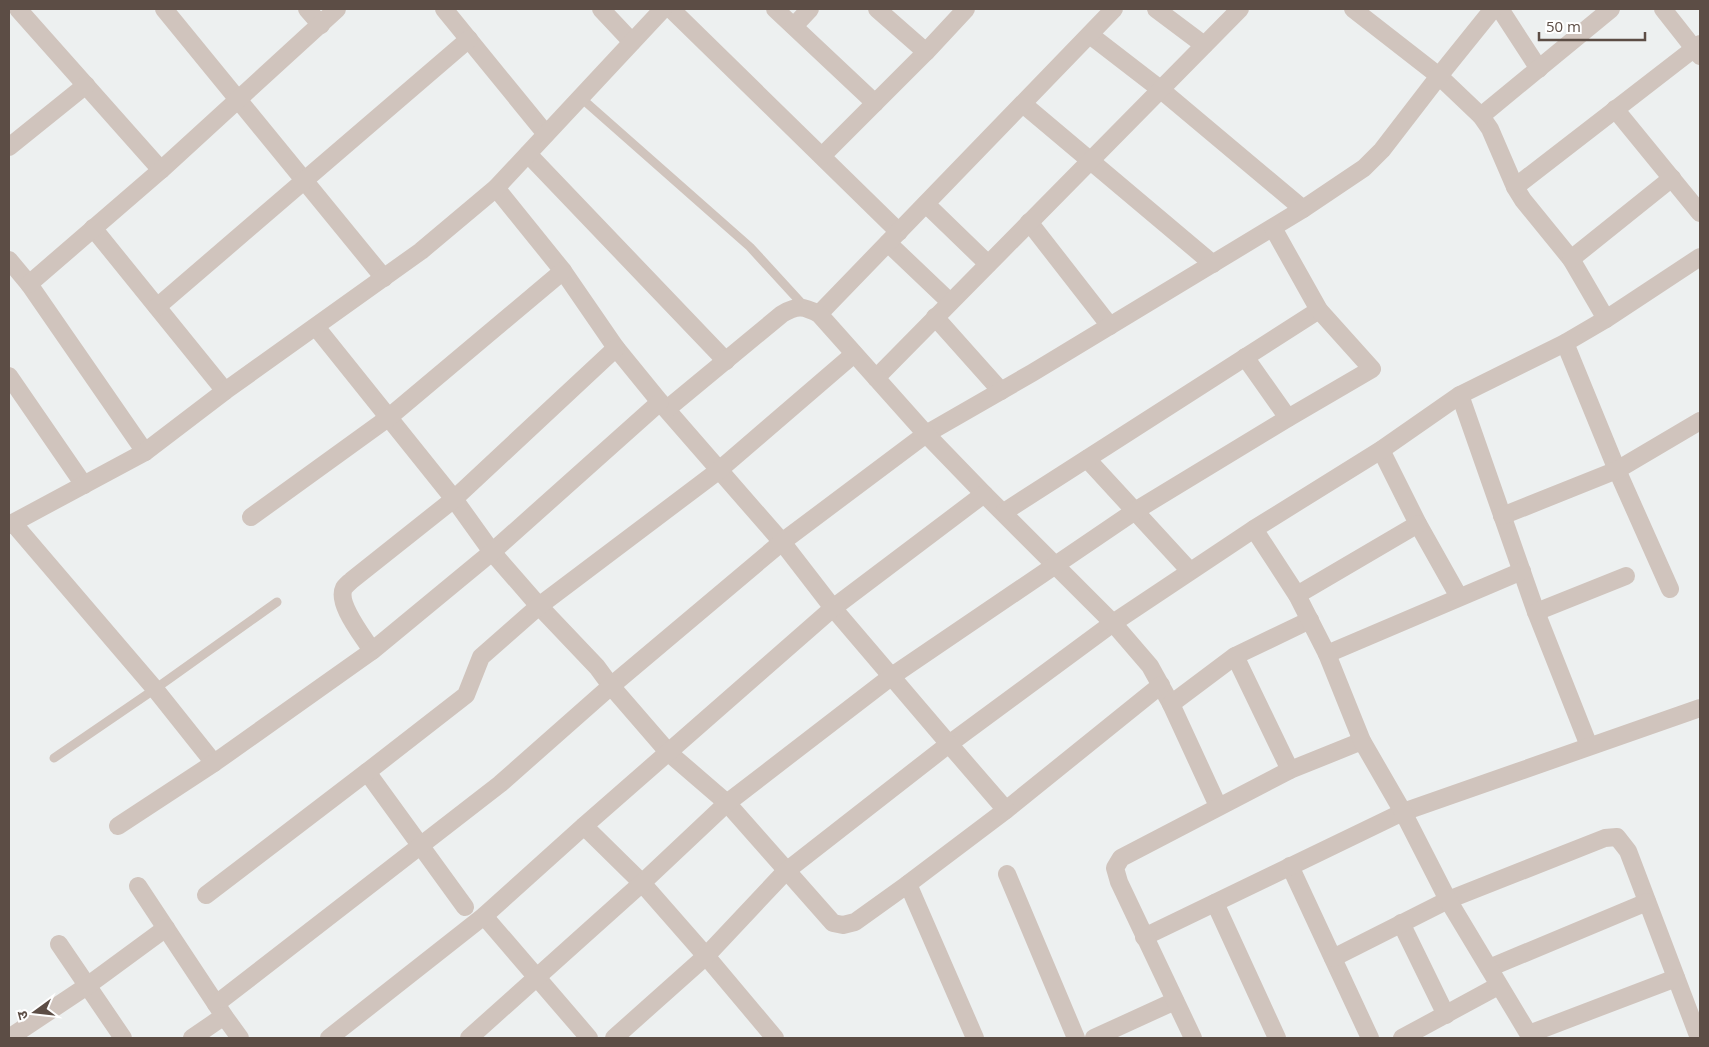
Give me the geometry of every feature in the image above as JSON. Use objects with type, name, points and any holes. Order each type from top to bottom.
[{"type":"street","points":[[9,15],[17,9],[161,170]]},
{"type":"street","points":[[164,9],[384,278]]},
{"type":"street","points":[[307,9],[321,24]]},
{"type":"street","points":[[29,284],[161,170],[337,9]]},
{"type":"street","points":[[444,9],[546,134]]},
{"type":"street","points":[[601,9],[632,42]]},
{"type":"street","points":[[214,763],[155,689],[11,524],[145,452],[225,391],[421,251],[496,188],[662,9]]},
{"type":"street","points":[[672,9],[822,156],[950,302]]},
{"type":"street","points":[[775,9],[875,103]]},
{"type":"street","points":[[794,26],[810,9]]},
{"type":"street","points":[[877,9],[926,52]]},
{"type":"street","points":[[822,156],[926,52],[966,9]]},
{"type":"street","points":[[812,311],[894,237],[1114,9]]},
{"type":"street","points":[[1156,9],[1204,45]]},
{"type":"street","points":[[876,378],[1240,9]]},
{"type":"street","points":[[1353,9],[1439,76],[1481,116],[1490,129],[1514,187],[1571,260],[1606,319]]},
{"type":"street","points":[[192,1038],[220,1010],[500,784],[611,686],[782,542],[926,434],[1273,228],[1364,168],[1382,150],[1493,9]]},
{"type":"street","points":[[1500,9],[1539,69]]},
{"type":"street","points":[[1481,116],[1611,9]]},
{"type":"street","points":[[1514,187],[1615,109],[1698,50],[1664,9]]},
{"type":"street","points":[[1090,35],[1160,89],[1304,209]]},
{"type":"street","points":[[157,307],[470,39]]},
{"type":"street","points":[[9,147],[86,86]]},
{"type":"street","points":[[1023,104],[1213,264]]},
{"type":"street","points":[[1615,109],[1700,213]]},
{"type":"street","points":[[528,154],[726,361]]},
{"type":"street","points":[[1571,260],[1672,178]]},
{"type":"street","points":[[496,188],[563,271],[616,348],[718,471],[782,542],[833,608],[1006,810]]},
{"type":"street","points":[[926,204],[988,264]]},
{"type":"street","points":[[1029,222],[1110,326]]},
{"type":"street","points":[[93,228],[225,391]]},
{"type":"street","points":[[469,1038],[727,804],[892,676],[1135,511],[1288,418],[1372,370],[1319,310],[1273,228]]},
{"type":"street","points":[[614,1038],[706,956],[786,872],[949,744],[1113,623],[1254,528],[1381,450],[1460,395],[1565,343],[1606,319],[1700,257]]},
{"type":"street","points":[[9,260],[29,284],[145,452]]},
{"type":"street","points":[[251,517],[388,418],[563,271]]},
{"type":"street","points":[[118,826],[214,763],[372,651],[664,406],[726,361],[782,314],[794,308],[812,311],[854,354],[926,434],[1113,623],[1150,666],[1171,704],[1218,806]]},
{"type":"street","points":[[1004,512],[1319,310]]},
{"type":"street","points":[[935,318],[1001,391]]},
{"type":"street","points":[[316,327],[454,499],[492,552],[539,606],[597,667],[669,753],[727,804],[833,923],[843,925],[855,922],[908,884],[1006,810],[1161,685]]},
{"type":"street","points":[[1565,343],[1617,470],[1670,589]]},
{"type":"street","points":[[372,651],[348,613],[342,599],[344,588],[454,499],[616,348]]},
{"type":"street","points":[[206,895],[466,695],[481,657],[539,606],[718,471],[854,354]]},
{"type":"street","points":[[1245,357],[1288,418]]},
{"type":"street","points":[[9,376],[84,485]]},
{"type":"street","points":[[1460,395],[1536,612],[1589,746]]},
{"type":"street","points":[[1502,516],[1617,470],[1700,421]]},
{"type":"street","points":[[1381,450],[1418,524],[1459,597]]},
{"type":"street","points":[[1087,459],[1190,571]]},
{"type":"street","points":[[329,1038],[484,916],[833,608],[984,494]]},
{"type":"street","points":[[1297,594],[1418,524]]},
{"type":"street","points":[[1254,528],[1297,594],[1327,654],[1362,742],[1403,812],[1448,900],[1498,986],[1530,1036],[1676,978]]},
{"type":"street","points":[[1327,654],[1522,571]]},
{"type":"street","points":[[1536,612],[1626,576]]},
{"type":"street","points":[[1171,704],[1235,656],[1310,620]]},
{"type":"street","points":[[1235,656],[1290,770]]},
{"type":"street","points":[[1144,937],[1403,812],[1700,708]]},
{"type":"street","points":[[1193,1038],[1144,937],[1119,882],[1115,868],[1121,858],[1218,806],[1290,770],[1362,742]]},
{"type":"street","points":[[368,772],[465,907]]},
{"type":"street","points":[[584,826],[642,883],[706,956],[771,1037]]},
{"type":"street","points":[[1333,958],[1448,900],[1605,838],[1618,837],[1628,851],[1699,1038]]},
{"type":"street","points":[[1290,866],[1370,1038]]},
{"type":"street","points":[[1007,874],[1076,1038]]},
{"type":"street","points":[[908,884],[974,1038]]},
{"type":"street","points":[[138,886],[240,1038]]},
{"type":"street","points":[[1489,968],[1647,902]]},
{"type":"street","points":[[1215,903],[1277,1038]]},
{"type":"street","points":[[484,916],[590,1038]]},
{"type":"street","points":[[1401,923],[1446,1015]]},
{"type":"street","points":[[9,1038],[87,986],[166,928]]},
{"type":"street","points":[[59,944],[123,1038]]},
{"type":"street","points":[[1402,1038],[1498,986]]},
{"type":"street","points":[[1094,1038],[1175,1001]]},
{"type":"lane","points":[[580,97],[750,247],[812,311]]},
{"type":"lane","points":[[54,758],[277,602]]}]
